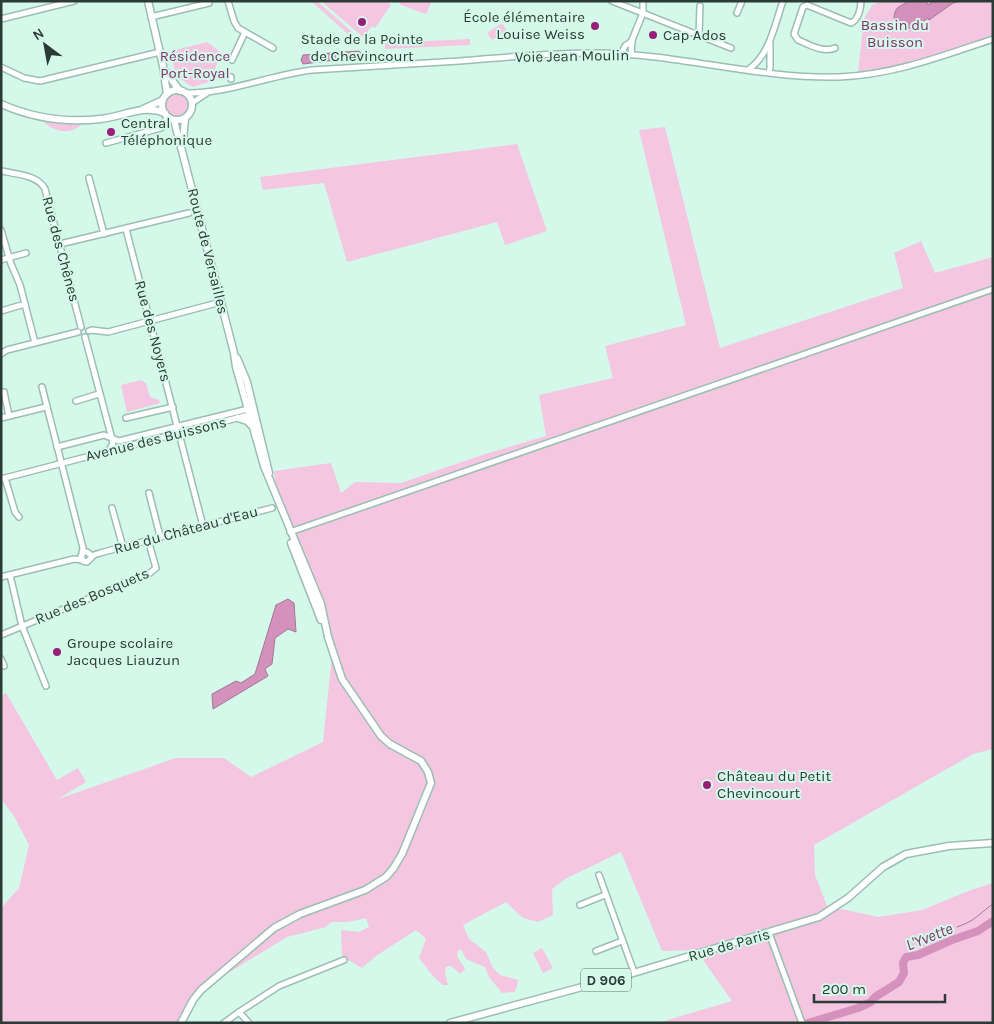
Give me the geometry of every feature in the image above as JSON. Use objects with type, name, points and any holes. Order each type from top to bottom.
[{"type":"main road","points":[[148,1],[163,66],[165,97],[162,104],[169,116]]},
{"type":"main road","points":[[143,109],[156,110],[169,116],[185,118],[190,112],[192,103],[163,66]]},
{"type":"main road","points":[[1,104],[37,117],[67,121],[102,119],[143,109],[171,92],[183,92]]},
{"type":"main road","name":"Route de Versailles","points":[[169,116],[182,148],[236,367],[267,457],[271,484]]},
{"type":"main road","name":"Route de Versailles","points":[[182,148],[185,118]]},
{"type":"main road","name":"Route de Versailles","points":[[181,1023],[202,990],[274,928],[300,914],[365,890],[386,877],[402,854],[431,784],[428,772],[421,761],[390,744],[380,736],[354,700],[342,679],[328,637],[320,604],[261,458],[252,426],[251,411]]},
{"type":"main road","points":[[238,418],[247,421],[252,426]]},
{"type":"main road","name":"Rue de Paris","points":[[450,1023],[634,972],[819,917],[848,898],[883,867],[906,854],[949,846],[993,843]]},
{"type":"street","points":[[1,19],[74,1]]},
{"type":"street","points":[[228,1],[238,28],[273,48]]},
{"type":"street","points":[[612,1],[731,48]]},
{"type":"street","points":[[631,55],[632,40],[643,13],[643,1]]},
{"type":"street","points":[[737,13],[742,1]]},
{"type":"street","points":[[749,69],[754,66],[770,41],[782,1]]},
{"type":"street","points":[[835,48],[821,50],[798,40],[794,34],[803,7],[807,5],[851,23],[856,20],[861,8],[861,1]]},
{"type":"street","points":[[151,17],[208,3]]},
{"type":"street","points":[[699,35],[700,6]]},
{"type":"street","points":[[232,60],[245,32]]},
{"type":"street","name":"Voie Jean Moulin","points":[[183,92],[207,93],[284,74],[312,70],[598,53],[631,55],[821,77],[875,74],[918,64],[993,39]]},
{"type":"street","points":[[621,54],[625,46],[632,40]]},
{"type":"street","points":[[769,72],[770,41]]},
{"type":"street","points":[[1,67],[24,78],[40,81],[160,52]]},
{"type":"street","name":"Voie Jean Moulin","points":[[192,103],[207,93]]},
{"type":"street","points":[[106,143],[161,128],[169,116]]},
{"type":"street","name":"Rue des Chênes","points":[[1,171],[32,178],[42,183],[47,194],[82,327]]},
{"type":"street","points":[[89,178],[104,234]]},
{"type":"street","points":[[60,244],[189,212]]},
{"type":"street","name":"Rue des Noyers","points":[[126,229],[203,526]]},
{"type":"street","points":[[1,230],[9,258],[20,285],[36,343]]},
{"type":"street","points":[[1,260],[26,253]]},
{"type":"street","points":[[290,532],[993,289]]},
{"type":"street","points":[[85,337],[92,330],[108,332],[221,302]]},
{"type":"street","points":[[1,311],[25,304]]},
{"type":"street","points":[[1,354],[7,350],[78,332],[82,327],[85,327],[89,332]]},
{"type":"street","points":[[78,332],[80,337],[85,337]]},
{"type":"street","points":[[85,337],[112,439],[113,444],[109,451]]},
{"type":"street","points":[[1,577],[74,559],[85,554],[42,387]]},
{"type":"street","points":[[4,392],[9,416]]},
{"type":"street","points":[[76,401],[99,394]]},
{"type":"street","points":[[1,418],[46,406]]},
{"type":"street","points":[[126,418],[173,407]]},
{"type":"street","name":"Avenue des Buissons","points":[[57,447],[104,435],[119,442],[238,418],[251,411]]},
{"type":"street","name":"Avenue des Buissons","points":[[3,478],[109,451],[179,429],[251,411]]},
{"type":"street","points":[[3,478],[15,512],[19,517]]},
{"type":"street","points":[[149,493],[160,536]]},
{"type":"street","points":[[112,508],[123,546]]},
{"type":"street","name":"Rue du Château d'Eau","points":[[85,554],[100,553],[272,508]]},
{"type":"street","name":"Rue des Bosquets","points":[[1,635],[150,573],[156,568],[148,540]]},
{"type":"street","points":[[10,575],[22,626],[46,686]]},
{"type":"street","points":[[1,659],[4,666]]},
{"type":"street","points":[[599,875],[634,972]]},
{"type":"street","points":[[580,905],[605,895]]},
{"type":"street","points":[[769,933],[801,1021]]},
{"type":"street","points":[[596,951],[622,941]]},
{"type":"street","points":[[224,1023],[278,986],[344,960]]},
{"type":"street","points":[[239,1012],[248,1023]]},
{"type":"green space","points":[[311,1],[317,1],[352,32],[349,35]]},
{"type":"green space","name":"Stade de la Pointe de Chevincourt","points":[[321,1],[387,1],[391,5],[375,28],[372,26],[363,37]]},
{"type":"green space","points":[[397,1],[432,1],[426,14],[401,5]]},
{"type":"green space","name":"Bassin du Buisson","points":[[881,1],[993,1],[993,37],[914,63],[858,72],[864,19],[872,5]]},
{"type":"green space","points":[[502,23],[507,31],[492,40],[487,33]]},
{"type":"green space","points":[[470,39],[470,45],[385,49],[385,43]]},
{"type":"green space","name":"Résidence Port-Royal","points":[[207,42],[222,53],[209,82],[192,87],[175,75],[173,62],[169,62],[167,52]]},
{"type":"green space","points":[[177,94],[185,97],[188,105],[185,113],[177,116],[169,113],[166,105],[169,97]]},
{"type":"green space","points":[[43,121],[83,123],[73,130],[63,131],[52,128]]},
{"type":"green space","points":[[665,127],[720,348],[903,288],[894,253],[921,241],[935,273],[993,257],[993,749],[973,754],[814,845],[815,875],[827,906],[879,917],[922,910],[993,883],[993,1023],[657,1023],[732,1001],[696,950],[662,951],[621,852],[565,879],[552,889],[553,915],[538,922],[523,918],[506,902],[463,925],[469,939],[486,952],[493,968],[500,975],[518,980],[514,992],[502,993],[489,977],[485,967],[466,959],[461,949],[458,951],[457,956],[465,969],[460,974],[451,966],[446,967],[445,973],[448,985],[443,985],[419,958],[426,939],[416,930],[376,956],[362,968],[342,956],[341,930],[359,932],[369,927],[366,918],[348,922],[331,922],[326,927],[287,937],[192,995],[178,1023],[1,1023],[1,908],[19,888],[29,845],[14,816],[1,799],[1,696],[6,693],[57,780],[78,768],[86,782],[58,799],[176,758],[224,758],[251,777],[323,742],[333,646],[275,485],[274,471],[331,463],[341,493],[355,482],[401,483],[482,455],[546,436],[539,395],[613,378],[605,346],[686,325],[639,130]]},
{"type":"green space","points":[[517,144],[547,231],[505,245],[497,222],[347,262],[324,183],[263,190],[260,177]]},
{"type":"green space","points":[[141,380],[146,383],[150,397],[159,400],[160,403],[127,412],[121,385]]},
{"type":"green space","points":[[542,948],[553,968],[543,973],[533,953]]},
{"type":"shaded area","name":"Bassin du Buisson","points":[[909,1],[926,1],[928,5],[934,1],[960,1],[953,3],[929,20],[928,18],[914,27],[906,28],[898,25],[894,15],[898,7]]},
{"type":"shaded area","points":[[359,51],[362,54],[360,57],[303,64],[301,60],[303,55]]},
{"type":"shaded area","points":[[288,599],[294,603],[296,632],[288,629],[275,638],[272,664],[265,669],[268,676],[213,709],[212,694],[236,681],[241,683],[255,674],[276,605]]},
{"type":"waterway","name":"L'Yvette","points":[[957,927],[973,920],[993,904]]},
{"type":"waterway","name":"L'Yvette","points":[[808,1023],[858,1008],[871,1002],[875,997],[899,982],[904,973],[903,963],[906,957],[918,955],[978,931],[993,921]]},
{"type":"place","name":"Stade de la Pointe de Chevincourt","points":[[362,22]]},
{"type":"place","name":"École élémentaire Louise Weiss","points":[[595,26]]},
{"type":"place","name":"Cap Ados","points":[[653,35]]},
{"type":"place","name":"Central Téléphonique","points":[[111,132]]},
{"type":"place","name":"Groupe scolaire Jacques Liauzun","points":[[57,652]]},
{"type":"place","name":"Château du Petit Chevincourt","points":[[707,785]]}]
